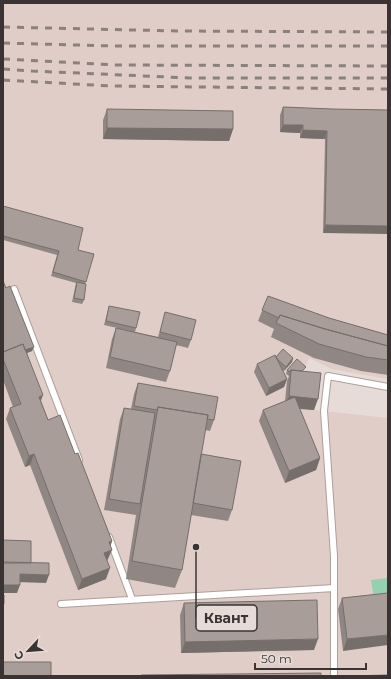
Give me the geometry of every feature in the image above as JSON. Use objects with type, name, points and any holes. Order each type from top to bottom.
[{"type":"lane","points":[[14,289],[82,466]]},
{"type":"lane","points":[[334,676],[334,556],[324,411],[328,376],[388,387]]},
{"type":"lane","points":[[107,533],[132,599]]},
{"type":"lane","points":[[61,604],[334,588]]},
{"type":"shaded area","points":[[3,3],[388,3],[388,379],[332,369],[309,358],[304,371],[317,384],[315,410],[388,418],[388,676],[3,676]]},
{"type":"green space","points":[[388,578],[388,597],[374,599],[371,580]]},
{"type":"building","points":[[283,107],[388,110],[388,226],[325,225],[327,131],[303,130],[303,125],[283,125]]},
{"type":"building","points":[[107,109],[233,111],[233,129],[107,128]]},
{"type":"building","points":[[3,206],[83,228],[78,250],[94,254],[86,282],[53,272],[59,251],[3,236]]},
{"type":"building","points":[[3,281],[6,288],[10,286],[34,347],[25,350],[23,344],[3,352]]},
{"type":"building","points":[[77,282],[86,284],[84,300],[74,298]]},
{"type":"building","points":[[268,296],[329,318],[388,335],[388,346],[280,315],[279,318],[262,310]]},
{"type":"building","points":[[109,306],[140,312],[136,328],[106,321]]},
{"type":"building","points":[[165,312],[196,320],[191,340],[160,332]]},
{"type":"building","points":[[280,315],[388,346],[388,360],[366,357],[319,344],[276,323]]},
{"type":"building","points":[[116,328],[177,342],[170,371],[110,357]]},
{"type":"building","points":[[23,344],[43,395],[39,397],[48,420],[60,415],[75,454],[78,453],[112,541],[109,542],[112,550],[104,553],[110,568],[82,579],[34,454],[29,456],[10,408],[21,404],[3,359],[3,352]]},
{"type":"building","points":[[283,349],[293,358],[286,367],[276,357]]},
{"type":"building","points":[[275,355],[287,379],[269,388],[257,364]]},
{"type":"building","points":[[297,359],[306,367],[302,371],[291,370],[290,372],[287,370]]},
{"type":"building","points":[[291,370],[321,373],[318,399],[289,396]]},
{"type":"building","points":[[138,383],[218,397],[214,420],[207,419],[208,415],[158,407],[157,410],[134,406]]},
{"type":"building","points":[[295,397],[320,458],[289,471],[263,410]]},
{"type":"building","points":[[158,407],[208,415],[182,570],[132,561]]},
{"type":"building","points":[[124,408],[155,413],[140,504],[109,499]]},
{"type":"building","points":[[201,454],[241,461],[232,510],[193,503]]},
{"type":"building","points":[[3,540],[31,541],[31,563],[3,563]]},
{"type":"building","points":[[3,562],[49,563],[49,575],[20,574],[20,585],[3,585]]},
{"type":"building","points":[[388,593],[388,635],[347,639],[342,598]]},
{"type":"building","points":[[317,600],[318,639],[185,642],[184,603]]},
{"type":"building","points":[[3,662],[51,662],[51,676],[3,676]]},
{"type":"building","points":[[321,673],[321,676],[141,676],[141,675]]},
{"type":"building","points":[[388,675],[388,676],[346,676]]},
{"type":"railway","points":[[3,27],[178,31],[388,32]]},
{"type":"railway","points":[[3,43],[113,46],[388,46]]},
{"type":"railway","points":[[3,59],[116,65],[388,66]]},
{"type":"railway","points":[[3,69],[190,78],[388,78]]},
{"type":"railway","points":[[3,80],[111,86],[388,89]]},
{"type":"place","name":"Квант","points":[[196,547]]}]
